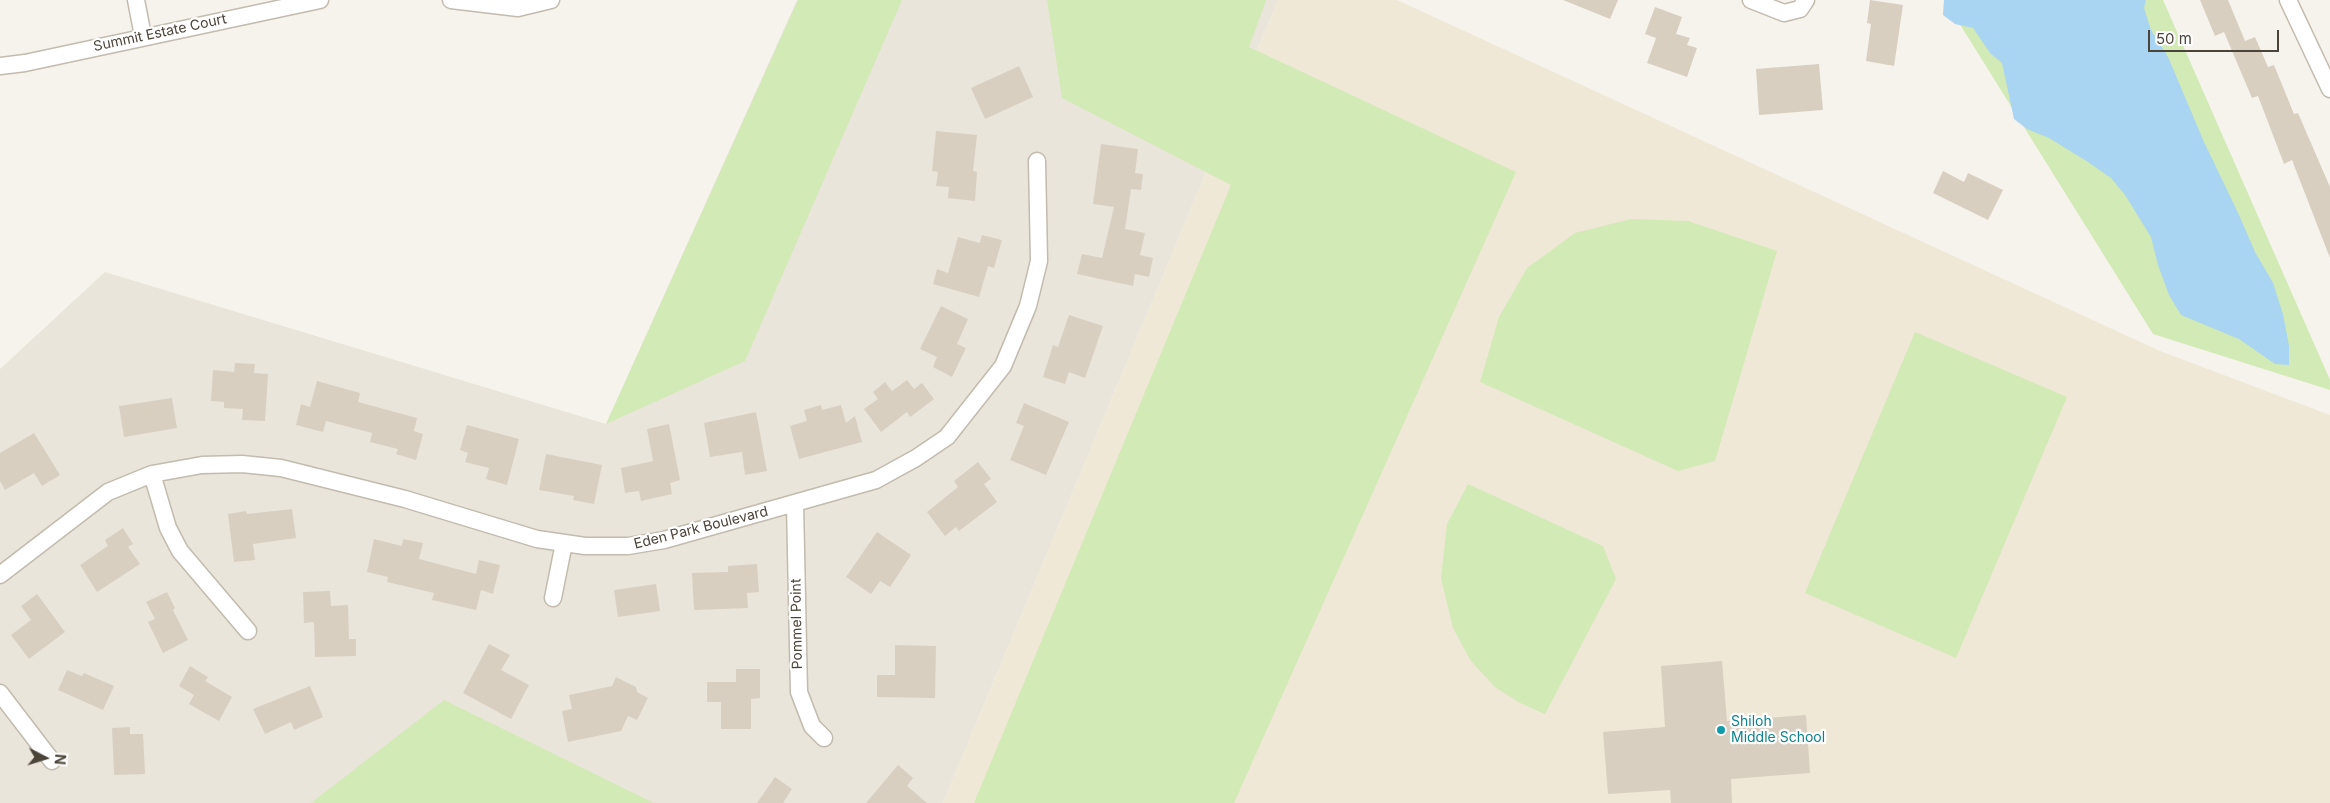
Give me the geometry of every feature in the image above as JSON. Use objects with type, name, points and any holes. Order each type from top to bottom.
[{"type":"street","points":[[136,0],[143,36]]},
{"type":"street","name":"Summit Estate Court","points":[[0,66],[25,63],[143,36],[320,0]]},
{"type":"street","points":[[451,0],[518,8],[551,0]]},
{"type":"street","points":[[1751,0],[1784,13],[1800,9],[1806,0]]},
{"type":"street","points":[[2288,0],[2330,89]]},
{"type":"street","name":"Eden Park Boulevard","points":[[0,575],[108,492],[152,474],[202,465],[242,464],[281,468],[404,499],[537,539],[585,546],[628,546],[664,540],[876,480],[916,458],[947,437],[1003,366],[1028,306],[1039,261],[1037,161]]},
{"type":"street","points":[[152,474],[168,528],[180,551],[248,631]]},
{"type":"street","name":"Pommel Point","points":[[795,504],[799,692],[812,726],[824,738]]},
{"type":"street","points":[[553,598],[564,543]]},
{"type":"street","points":[[0,693],[52,761]]},
{"type":"shaded area","points":[[797,0],[1278,0],[943,803],[0,803],[0,369],[105,272],[606,424]]},
{"type":"shaded area","points":[[1278,0],[1397,0],[2160,351],[2330,415],[2330,803],[943,803]]},
{"type":"green space","points":[[798,0],[902,0],[745,361],[606,424]]},
{"type":"green space","points":[[1047,0],[1266,0],[1249,47],[1516,172],[1234,803],[974,803],[1231,185],[1062,98]]},
{"type":"green space","points":[[1954,0],[2163,0],[2330,380],[2330,390],[2153,334],[1951,10]]},
{"type":"green space","points":[[1631,219],[1688,221],[1777,251],[1715,461],[1678,471],[1480,382],[1499,317],[1527,268],[1575,233]]},
{"type":"green space","points":[[1915,332],[2067,397],[1956,658],[1805,593]]},
{"type":"green space","points":[[1468,484],[1603,546],[1616,579],[1545,714],[1520,703],[1495,687],[1471,661],[1453,628],[1441,578],[1447,524]]},
{"type":"green space","points":[[444,700],[654,803],[311,803]]},
{"type":"water","points":[[1944,0],[2146,0],[2144,8],[2151,30],[2168,57],[2204,142],[2255,252],[2273,283],[2283,314],[2289,346],[2289,365],[2275,364],[2239,339],[2181,315],[2169,295],[2158,265],[2151,237],[2125,195],[2111,178],[2088,162],[2049,138],[2027,129],[2014,119],[2002,63],[1990,53],[1973,28],[1955,24],[1943,15]]},
{"type":"building","points":[[1563,0],[1618,0],[1610,19]]},
{"type":"building","points":[[1870,0],[1903,5],[1894,66],[1866,61],[1871,24],[1867,23]]},
{"type":"building","points":[[2200,0],[2228,0],[2245,41],[2255,37],[2268,67],[2274,65],[2294,114],[2298,113],[2330,187],[2330,258],[2292,160],[2284,164],[2258,96],[2252,98],[2224,32],[2215,36]]},
{"type":"building","points":[[1655,7],[1682,17],[1676,34],[1690,38],[1687,45],[1697,48],[1687,77],[1647,63],[1656,38],[1645,34]]},
{"type":"building","points":[[1819,64],[1823,110],[1759,115],[1756,69]]},
{"type":"building","points":[[1019,66],[1033,97],[985,119],[971,88]]},
{"type":"building","points":[[936,131],[977,135],[973,171],[977,172],[975,201],[948,198],[949,187],[936,186],[938,172],[932,171]]},
{"type":"building","points":[[1101,144],[1138,149],[1135,173],[1143,174],[1141,190],[1131,189],[1125,229],[1145,233],[1140,255],[1153,258],[1149,277],[1135,274],[1133,286],[1077,274],[1082,254],[1102,258],[1114,207],[1093,204]]},
{"type":"building","points":[[1943,171],[1964,182],[1968,173],[2003,190],[1988,220],[1933,193]]},
{"type":"building","points":[[982,235],[1002,240],[994,268],[988,266],[979,297],[933,284],[937,269],[948,273],[958,237],[980,243]]},
{"type":"building","points":[[941,306],[968,319],[957,344],[966,348],[952,377],[933,367],[937,357],[920,349]]},
{"type":"building","points":[[1069,315],[1103,326],[1085,378],[1069,372],[1065,384],[1043,377],[1053,345],[1058,347]]},
{"type":"building","points":[[235,363],[255,364],[254,373],[268,374],[265,421],[242,420],[243,409],[224,408],[224,402],[211,401],[213,370],[234,372]]},
{"type":"building","points":[[907,380],[914,389],[922,383],[934,399],[910,417],[907,412],[881,432],[864,409],[878,399],[873,392],[885,382],[892,391]]},
{"type":"building","points":[[317,381],[360,393],[358,402],[417,418],[414,431],[423,434],[416,460],[396,454],[398,449],[370,442],[372,433],[326,421],[323,432],[296,425],[301,404],[310,407]]},
{"type":"building","points":[[172,398],[177,428],[124,437],[119,406]]},
{"type":"building","points":[[1024,403],[1069,422],[1046,475],[1010,460],[1024,426],[1016,423]]},
{"type":"building","points":[[821,405],[822,410],[841,405],[846,423],[855,416],[862,442],[799,459],[790,426],[807,421],[804,410]]},
{"type":"building","points":[[756,412],[767,471],[745,475],[742,452],[710,457],[704,423]]},
{"type":"building","points":[[669,424],[680,480],[670,483],[672,494],[641,501],[639,491],[625,493],[621,468],[653,461],[647,429]]},
{"type":"building","points":[[467,425],[519,439],[507,485],[486,479],[489,468],[465,462],[468,453],[460,450]]},
{"type":"building","points":[[34,433],[60,475],[42,486],[34,473],[5,490],[0,481],[0,453]]},
{"type":"building","points":[[546,454],[602,465],[594,504],[573,500],[574,496],[539,490]]},
{"type":"building","points":[[978,462],[991,479],[984,484],[997,502],[959,531],[956,527],[945,536],[927,512],[958,487],[954,481]]},
{"type":"building","points":[[292,509],[296,538],[253,544],[255,560],[234,562],[228,514],[246,511],[247,514]]},
{"type":"building","points":[[123,528],[133,544],[128,547],[140,564],[97,592],[80,565],[108,546],[105,540]]},
{"type":"building","points":[[877,532],[911,555],[890,587],[880,581],[871,594],[846,577]]},
{"type":"building","points":[[374,539],[402,546],[403,539],[423,543],[419,559],[476,574],[479,560],[500,565],[493,594],[481,590],[476,610],[432,600],[434,593],[387,582],[388,577],[367,572]]},
{"type":"building","points":[[757,564],[759,592],[747,593],[748,608],[694,610],[692,573],[728,572],[728,566]]},
{"type":"building","points":[[656,584],[660,611],[618,617],[614,590]]},
{"type":"building","points":[[330,591],[331,606],[348,605],[349,639],[356,639],[356,656],[315,657],[314,622],[304,623],[303,592]]},
{"type":"building","points":[[167,592],[175,608],[173,610],[188,640],[163,653],[148,622],[155,619],[146,602]]},
{"type":"building","points":[[37,594],[65,632],[29,659],[11,635],[31,620],[21,606]]},
{"type":"building","points":[[489,644],[510,655],[501,670],[529,685],[511,719],[463,693]]},
{"type":"building","points":[[895,645],[936,646],[935,698],[877,697],[877,675],[895,675]]},
{"type":"building","name":"Shiloh Middle School","points":[[1722,661],[1727,721],[1806,715],[1810,773],[1731,779],[1732,803],[1671,803],[1670,790],[1608,794],[1603,732],[1665,727],[1661,666]]},
{"type":"building","points":[[190,666],[208,677],[205,681],[232,697],[219,721],[189,704],[194,695],[179,686]]},
{"type":"building","points":[[736,669],[760,669],[760,698],[751,699],[751,729],[721,729],[721,702],[707,702],[707,682],[736,682]]},
{"type":"building","points":[[67,670],[82,676],[84,673],[114,686],[103,710],[58,690]]},
{"type":"building","points":[[616,677],[636,687],[637,692],[648,698],[637,720],[628,716],[621,731],[568,742],[562,711],[572,709],[569,695],[612,686]]},
{"type":"building","points":[[310,686],[323,717],[294,730],[291,722],[265,734],[253,709]]},
{"type":"building","points":[[130,727],[130,734],[143,734],[145,774],[114,775],[112,728]]},
{"type":"building","points":[[898,765],[913,778],[907,786],[927,803],[866,803]]},
{"type":"building","points":[[775,777],[792,789],[783,803],[757,803]]},
{"type":"place","name":"Shiloh Middle School","points":[[1721,730]]}]
